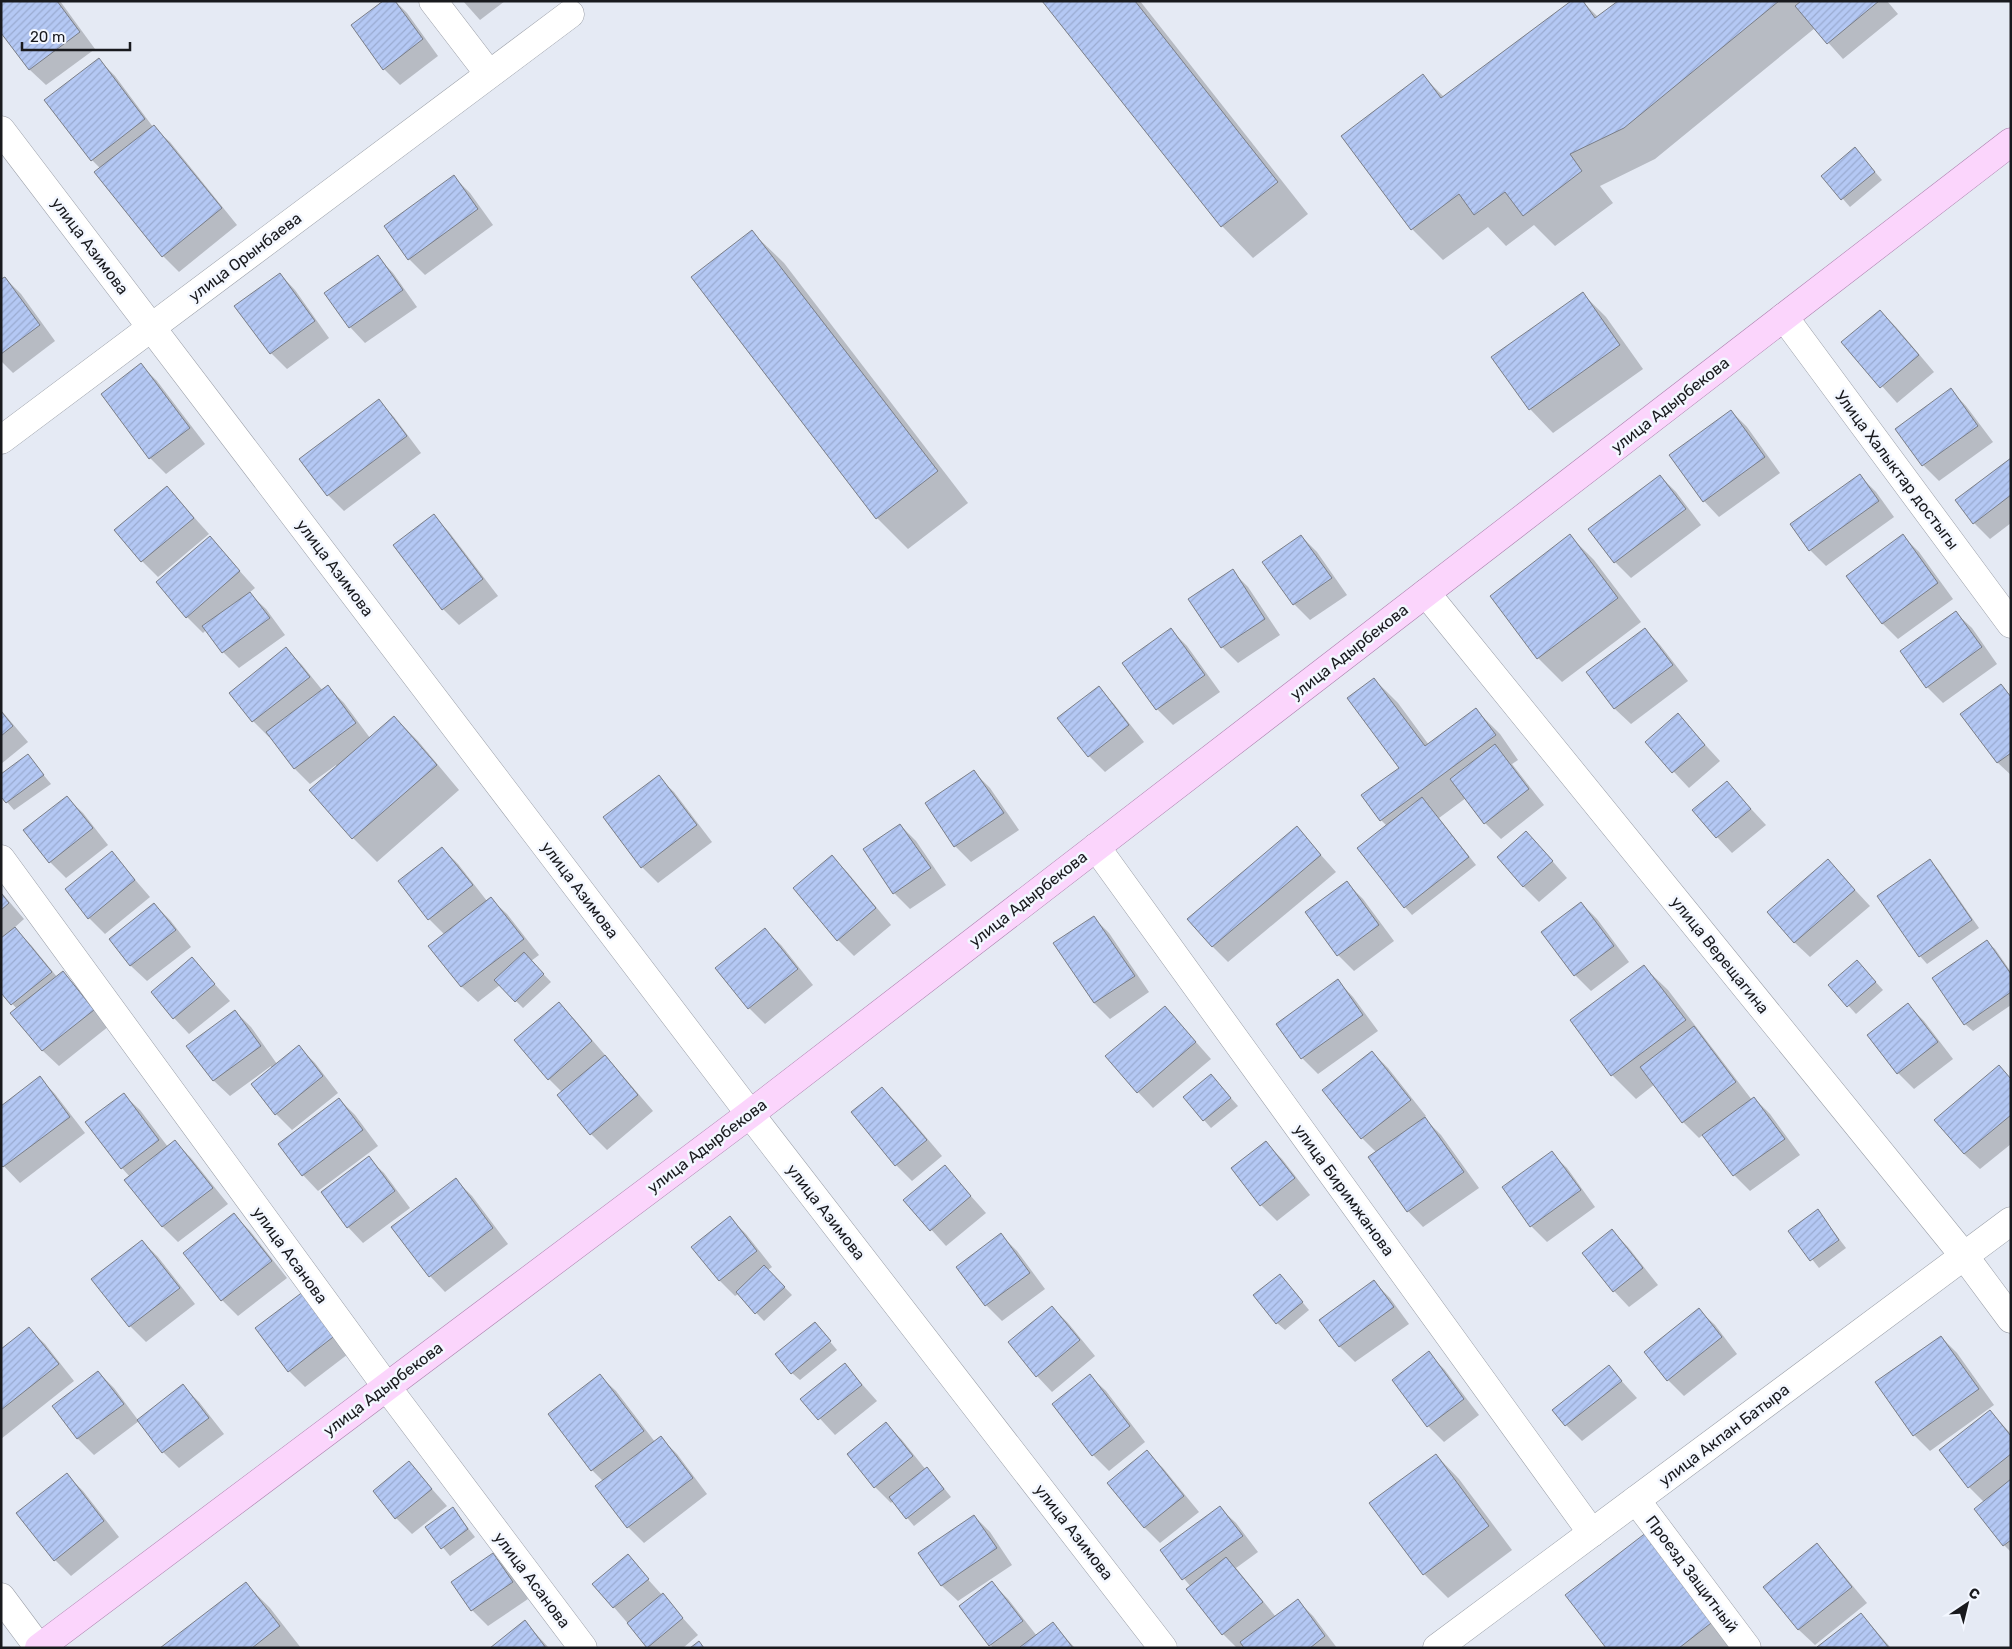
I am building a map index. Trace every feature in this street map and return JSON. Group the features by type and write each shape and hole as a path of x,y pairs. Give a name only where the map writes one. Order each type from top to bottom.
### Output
{"main road":[{"name":"улица Адырбекова","path":"39,1648 750,1114 2011,142"}],"street":[{"path":"433,1 489,74"},
{"name":"улица Орынбаева","path":"1,440 570,14"},
{"name":"улица Азимова","path":"1,130 750,1114 1163,1648"},
{"name":"Улица Халыктар достыгы","path":"1784,317 2011,624"},
{"name":"улица Верещагина","path":"1426,593 1965,1257 2011,1319"},
{"name":"улица Биримжанова","path":"1096,847 1592,1533"},
{"name":"улица Асанова","path":"1,858 386,1386 583,1648"},
{"name":"улица Акпан Батыра","path":"1436,1648 2011,1221"},
{"name":"Проезд Защитный","path":"1636,1500 1747,1648"},
{"path":"1,1597 39,1648"}],"building":[{"path":"1,1 57,1 80,32 29,70 1,33"},
{"path":"383,1 395,1 423,39 383,70 351,25"},
{"path":"1042,1 1135,1 1278,182 1221,227"},
{"path":"1571,1 1583,1 1595,18 1618,1 1779,1 1624,128 1570,154 1582,171 1523,216 1505,192 1474,215 1459,194 1411,230 1341,136 1423,74 1441,98"},
{"path":"1801,1 1879,1 1827,44 1795,6"},
{"path":"99,58 145,119 91,161 44,100"},
{"path":"154,125 222,208 162,257 94,172"},
{"path":"1855,147 1875,172 1841,200 1821,176"},
{"path":"454,175 478,209 408,260 384,226"},
{"path":"752,230 938,471 876,519 691,277"},
{"path":"378,255 403,290 349,328 324,293"},
{"path":"280,273 315,321 270,354 234,306"},
{"path":"5,277 40,325 1,354 1,279"},
{"path":"1583,292 1620,345 1529,410 1491,357"},
{"path":"1880,310 1919,355 1880,388 1841,342"},
{"path":"141,363 190,428 149,459 101,394"},
{"path":"1951,388 1978,426 1922,466 1895,429"},
{"path":"379,399 407,436 327,496 299,459"},
{"path":"1731,410 1765,457 1703,502 1669,455"},
{"path":"2011,458 2011,495 1973,524 1955,500"},
{"path":"1860,474 1879,501 1809,551 1790,524"},
{"path":"1660,475 1686,509 1614,563 1588,529"},
{"path":"167,486 194,518 141,562 114,530"},
{"path":"434,514 483,579 442,610 393,545"},
{"path":"1570,534 1618,598 1537,659 1490,596"},
{"path":"1903,534 1938,583 1882,624 1846,576"},
{"path":"1301,535 1332,578 1293,605 1262,562"},
{"path":"210,536 240,571 186,618 156,582"},
{"path":"1233,569 1265,619 1221,648 1188,599"},
{"path":"250,592 270,618 222,653 202,626"},
{"path":"1956,611 1982,647 1926,688 1900,651"},
{"path":"1171,628 1205,675 1156,710 1122,663"},
{"path":"1645,628 1673,665 1614,709 1586,672"},
{"path":"286,647 310,677 252,722 229,693"},
{"path":"1374,678 1425,746 1476,708 1496,735 1380,821 1361,795 1399,768 1347,698"},
{"path":"2001,684 2011,697 2011,753 1997,763 1960,714"},
{"path":"328,685 356,723 294,769 266,732"},
{"path":"1099,686 1129,725 1088,757 1057,718"},
{"path":"1,711 13,726 1,736"},
{"path":"1678,713 1705,745 1672,773 1645,742"},
{"path":"394,716 437,765 352,839 309,790"},
{"path":"1495,744 1529,789 1484,824 1450,779"},
{"path":"28,754 44,775 6,803 1,797 1,774"},
{"path":"974,770 1004,813 954,847 925,803"},
{"path":"659,775 697,825 641,868 603,817"},
{"path":"1727,781 1751,809 1716,838 1692,810"},
{"path":"67,796 93,828 49,863 23,830"},
{"path":"1422,797 1469,857 1404,908 1357,848"},
{"path":"900,824 931,868 893,894 863,849"},
{"path":"1297,826 1321,855 1212,947 1187,919"},
{"path":"1526,831 1553,861 1523,887 1497,857"},
{"path":"442,847 473,885 428,920 398,881"},
{"path":"112,851 135,880 88,919 65,889"},
{"path":"832,855 876,908 837,941 793,888"},
{"path":"1828,859 1855,890 1794,943 1767,912"},
{"path":"1930,859 1972,920 1919,957 1877,896"},
{"path":"1347,881 1379,925 1337,956 1305,912"},
{"path":"1,893 9,903 1,910"},
{"path":"491,897 524,939 461,987 428,946"},
{"path":"1581,902 1614,946 1574,976 1541,932"},
{"path":"154,903 176,930 130,966 109,939"},
{"path":"1094,916 1135,976 1094,1003 1053,943"},
{"path":"15,927 52,972 11,1005 1,993 1,938"},
{"path":"765,928 798,969 748,1009 715,968"},
{"path":"1987,940 2011,974 2011,992 1964,1025 1932,978"},
{"path":"524,952 544,974 515,1002 494,980"},
{"path":"192,957 215,984 173,1019 151,992"},
{"path":"1857,960 1876,982 1847,1007 1828,985"},
{"path":"1644,965 1686,1020 1611,1076 1570,1020"},
{"path":"63,971 94,1010 42,1051 10,1013"},
{"path":"1338,979 1363,1015 1301,1059 1276,1024"},
{"path":"559,1002 592,1041 548,1080 514,1040"},
{"path":"1908,1003 1938,1042 1897,1074 1867,1035"},
{"path":"1165,1006 1196,1042 1137,1093 1105,1056"},
{"path":"235,1010 261,1046 213,1081 186,1046"},
{"path":"1694,1026 1736,1082 1682,1123 1640,1067"},
{"path":"299,1045 323,1076 275,1115 251,1084"},
{"path":"1372,1051 1411,1100 1361,1139 1322,1090"},
{"path":"605,1055 638,1095 590,1135 557,1095"},
{"path":"1999,1065 2011,1079 2011,1115 1964,1154 1934,1120"},
{"path":"1211,1074 1231,1098 1203,1121 1183,1097"},
{"path":"40,1076 70,1117 3,1167 1,1165 1,1106"},
{"path":"882,1087 927,1140 895,1166 851,1112"},
{"path":"124,1093 159,1140 121,1169 85,1122"},
{"path":"1754,1097 1785,1139 1733,1176 1702,1135"},
{"path":"339,1098 363,1130 302,1176 278,1144"},
{"path":"1425,1117 1464,1172 1407,1212 1368,1157"},
{"path":"175,1140 213,1188 162,1227 124,1180"},
{"path":"1266,1141 1295,1178 1260,1206 1231,1168"},
{"path":"1552,1151 1581,1190 1530,1227 1502,1187"},
{"path":"369,1156 395,1191 347,1228 321,1192"},
{"path":"945,1165 971,1196 930,1231 903,1200"},
{"path":"456,1178 493,1228 429,1277 391,1227"},
{"path":"1818,1209 1839,1240 1810,1261 1788,1231"},
{"path":"234,1213 272,1261 221,1301 183,1253"},
{"path":"730,1216 757,1251 719,1281 691,1247"},
{"path":"1612,1229 1643,1268 1613,1292 1582,1253"},
{"path":"1001,1233 1030,1273 985,1306 956,1267"},
{"path":"142,1240 180,1288 129,1327 91,1279"},
{"path":"764,1265 785,1287 755,1314 736,1292"},
{"path":"1280,1274 1303,1302 1276,1324 1253,1295"},
{"path":"1374,1280 1394,1307 1339,1347 1319,1320"},
{"path":"304,1291 337,1334 288,1372 255,1328"},
{"path":"1052,1306 1080,1340 1036,1377 1008,1342"},
{"path":"1699,1308 1722,1337 1667,1381 1644,1352"},
{"path":"815,1322 831,1341 791,1374 775,1354"},
{"path":"29,1327 59,1364 1,1410 1,1349"},
{"path":"1941,1336 1979,1389 1913,1436 1875,1382"},
{"path":"1429,1351 1464,1399 1427,1427 1392,1380"},
{"path":"845,1363 862,1385 818,1420 800,1399"},
{"path":"1609,1365 1622,1381 1565,1426 1552,1410"},
{"path":"98,1371 124,1404 77,1439 52,1406"},
{"path":"600,1374 644,1431 591,1471 548,1414"},
{"path":"1090,1374 1130,1426 1092,1456 1052,1404"},
{"path":"183,1384 209,1418 162,1453 137,1420"},
{"path":"1990,1410 2011,1436 2011,1454 1968,1488 1939,1450"},
{"path":"886,1422 913,1456 874,1488 847,1454"},
{"path":"661,1436 693,1478 627,1528 595,1486"},
{"path":"1147,1450 1184,1496 1144,1528 1107,1483"},
{"path":"1436,1454 1489,1526 1423,1575 1369,1503"},
{"path":"409,1461 432,1489 395,1519 373,1491"},
{"path":"927,1467 944,1489 906,1519 889,1497"},
{"path":"67,1473 104,1521 54,1561 16,1513"},
{"path":"2011,1479 2011,1540 2003,1546 1974,1509"},
{"path":"1220,1506 1243,1536 1182,1580 1160,1550"},
{"path":"453,1507 468,1529 441,1549 425,1527"},
{"path":"974,1515 997,1548 941,1586 918,1553"},
{"path":"1647,1532 1715,1620 1679,1648 1606,1648 1565,1595"},
{"path":"1817,1543 1852,1587 1798,1630 1763,1587"},
{"path":"493,1553 513,1582 471,1611 451,1582"},
{"path":"628,1554 649,1579 613,1608 592,1584"},
{"path":"1226,1557 1263,1602 1222,1635 1186,1589"},
{"path":"992,1581 1023,1621 989,1646 959,1606"},
{"path":"246,1582 280,1626 252,1648 160,1648"},
{"path":"663,1593 683,1618 647,1648 627,1623"},
{"path":"1298,1599 1325,1636 1310,1648 1244,1648 1240,1642"},
{"path":"1861,1613 1889,1648 1817,1647"},
{"path":"525,1620 546,1648 490,1648"},
{"path":"1053,1622 1073,1648 1020,1647"},
{"path":"699,1641 704,1648 690,1648"}]}
